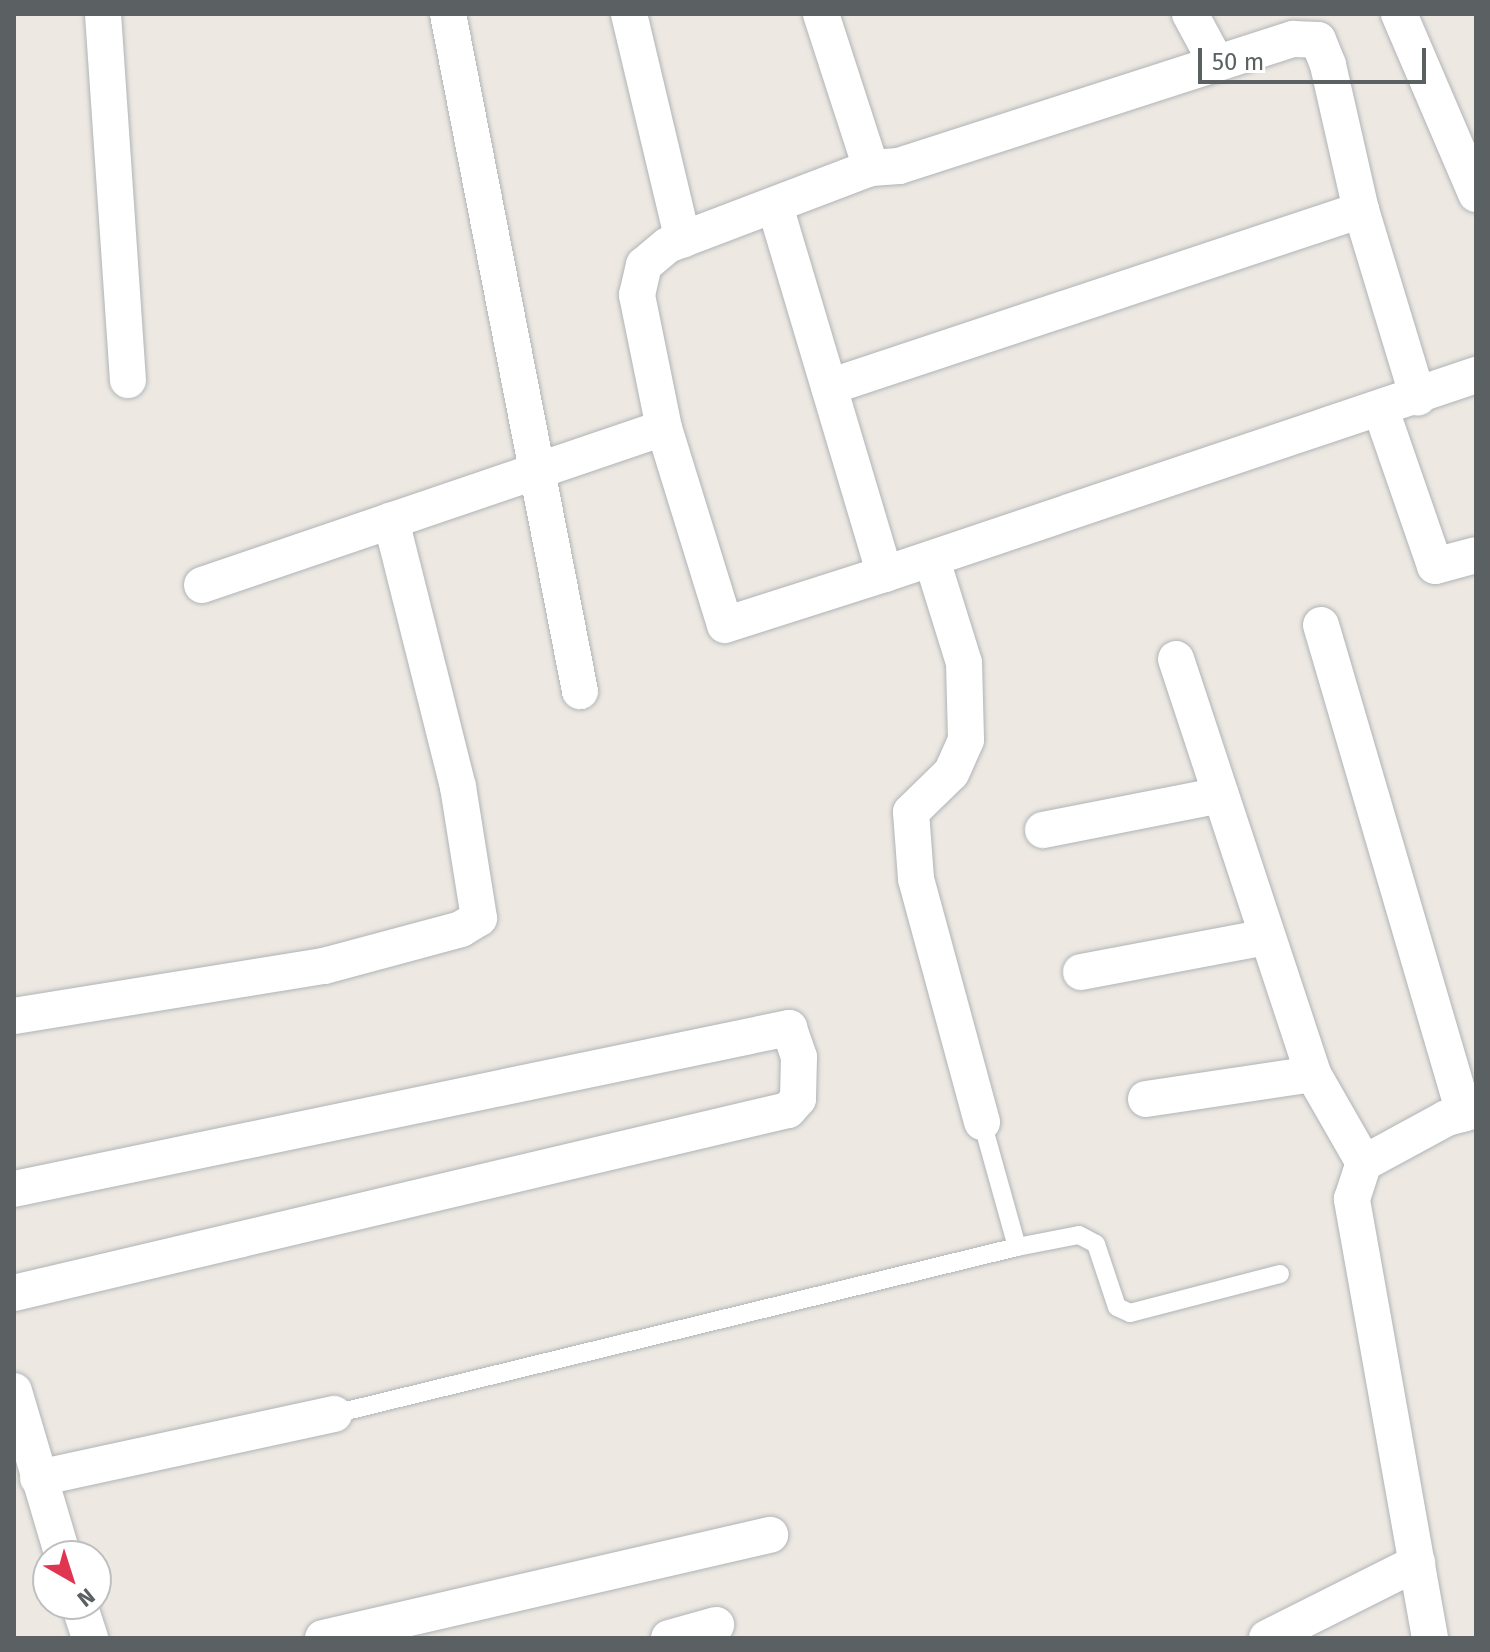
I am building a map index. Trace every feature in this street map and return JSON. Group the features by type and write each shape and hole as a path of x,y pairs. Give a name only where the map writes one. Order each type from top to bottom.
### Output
{"street":[{"path":"103,14 128,380"},
{"path":"448,14 532,470 580,691"},
{"path":"629,14 683,240"},
{"path":"821,14 871,168"},
{"path":"1190,14 1216,62"},
{"path":"1399,14 1476,194"},
{"path":"1418,398 1361,210 1318,40 1293,39 899,166 871,168 683,240 644,265 637,295 664,428 725,625 932,560 1418,398 1476,375"},
{"path":"775,206 885,574"},
{"path":"829,387 1361,210"},
{"path":"1381,410 1435,566 1476,555"},
{"path":"202,585 532,470 664,428"},
{"path":"14,1016 324,966 461,929 479,918 458,787 391,520"},
{"path":"932,560 964,663 966,740 951,773 911,812 916,879 982,1122"},
{"path":"1321,625 1470,1111 1364,1163 1352,1199 1430,1638"},
{"path":"1176,659 1313,1074 1364,1163"},
{"path":"1043,830 1221,795"},
{"path":"1081,972 1267,937"},
{"path":"14,1189 789,1028 799,1057 798,1099 788,1110 14,1293"},
{"path":"1146,1099 1313,1074"},
{"path":"14,1391 58,1540"},
{"path":"38,1478 334,1414"},
{"path":"323,1638 770,1535"},
{"path":"1282,1635 1417,1563"},
{"path":"669,1638 716,1625"}],"lane":[{"path":"982,1122 1017,1247"},
{"path":"334,1414 1017,1247 1079,1235 1096,1244 1117,1307 1130,1313 1280,1274"}]}
